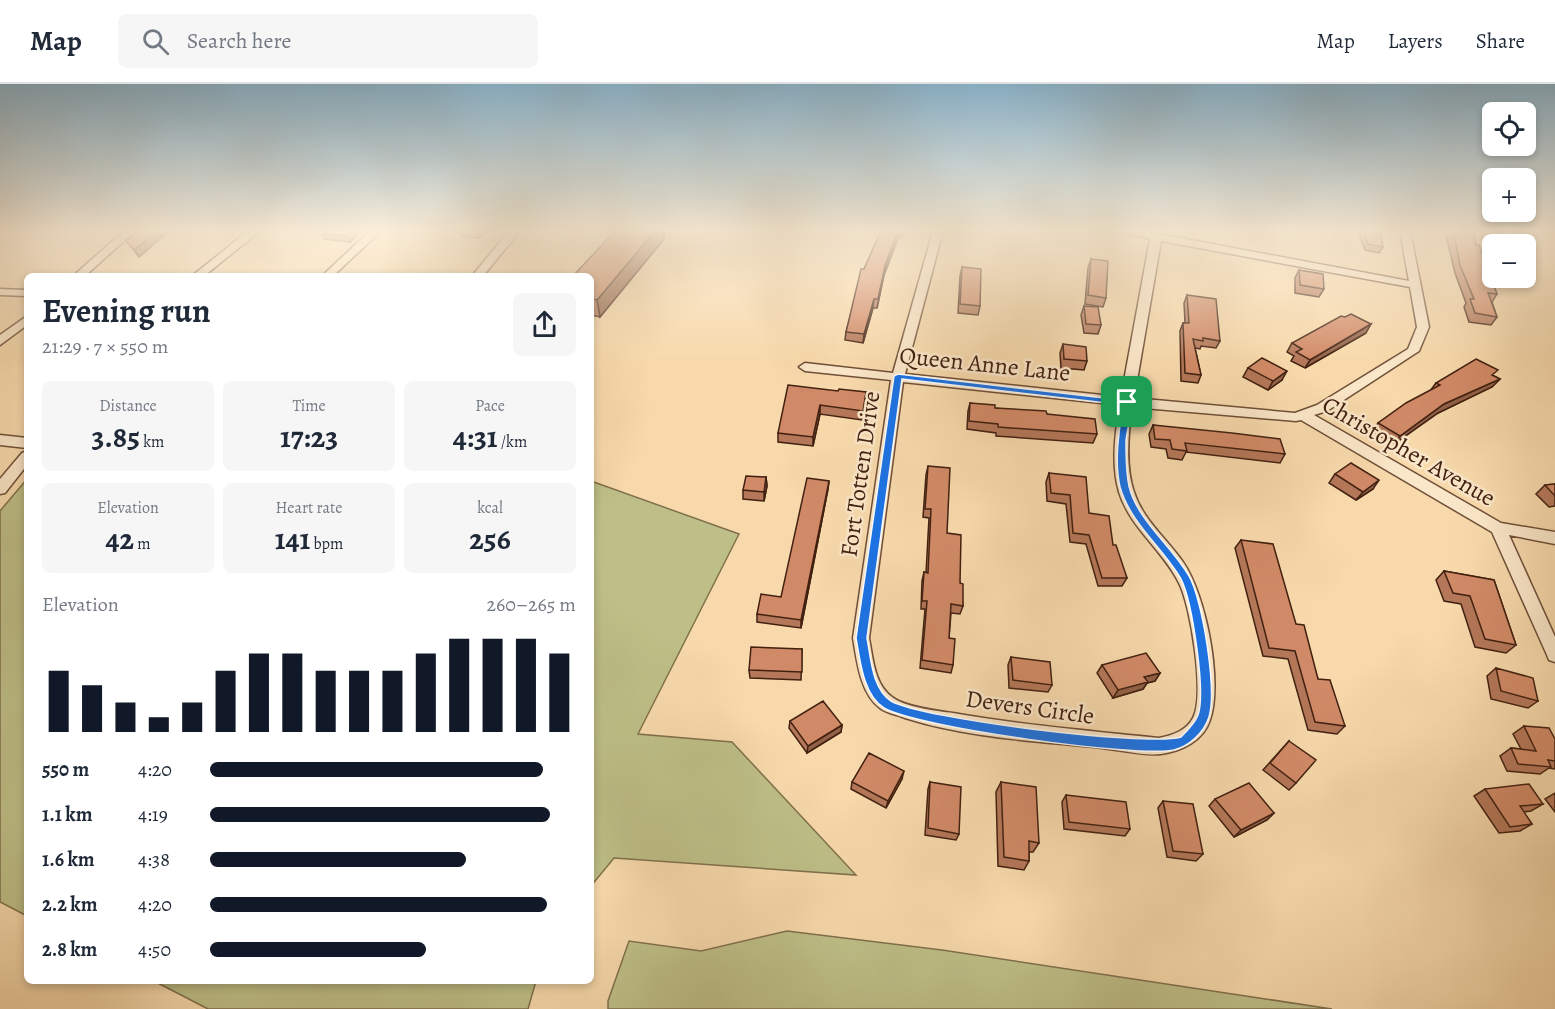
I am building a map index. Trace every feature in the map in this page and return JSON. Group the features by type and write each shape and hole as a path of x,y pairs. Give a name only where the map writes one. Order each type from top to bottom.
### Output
{"street":[{"name":"Fort Totten Drive","path":"876,692 868,673 861,638 898,376 926,274"},
{"path":"1127,402 1149,274"},
{"path":"1357,274 1415,285"},
{"name":"Queen Anne Lane","path":"805,367 1264,416 1296,417 1322,408 1413,351 1423,327 1413,274"},
{"path":"0,292 24,294"},
{"path":"0,341 24,321"},
{"name":"Devers Circle","path":"876,692 887,704 900,709 999,729 1144,746 1172,745 1185,741 1203,717 1207,693 1195,607 1185,578 1131,504 1124,485 1122,440 1127,402"},
{"name":"Christopher Avenue","path":"1303,415 1498,528 1555,655"},
{"path":"0,440 24,443"},
{"path":"0,489 24,460"},
{"path":"1498,528 1555,538"}],"green space":[{"path":"594,482 739,534 638,734 732,742 856,875 614,858 594,882"},
{"path":"24,483 24,914 0,902 0,511"},
{"path":"787,931 942,950 1332,1009 608,1009 608,1001 629,941 701,951"},
{"path":"160,984 535,984 528,1009 208,1009"}],"building":[{"path":"594,274 619,274 597,300 594,299"},
{"path":"860,274 883,274 878,299 874,299 864,334 846,332"},
{"path":"962,274 981,274 980,306 960,304"},
{"path":"1090,274 1107,274 1106,298 1088,295"},
{"path":"1299,274 1323,274 1324,289 1300,285"},
{"path":"1464,274 1482,274 1482,288 1495,288 1497,294 1488,293 1497,317 1475,313 1470,299 1474,299"},
{"path":"1187,295 1216,299 1220,341 1193,339 1201,375 1185,373 1183,323 1189,323"},
{"path":"1084,306 1098,307 1101,325 1086,324"},
{"path":"1351,314 1371,324 1310,360 1296,352 1302,349 1292,343 1341,316"},
{"path":"1063,344 1086,347 1087,361 1064,359"},
{"path":"1262,358 1287,371 1273,381 1248,368"},
{"path":"1476,359 1498,370 1492,375 1500,379 1444,404 1400,436 1378,423 1406,403 1440,385 1436,383"},
{"path":"788,385 866,392 863,411 820,405 813,437 778,433"},
{"path":"970,403 1095,419 1097,434 998,427 998,424 969,421"},
{"path":"1153,425 1280,439 1285,454 1185,443 1187,451 1172,449 1170,440 1155,439"},
{"path":"1351,463 1379,480 1363,492 1335,474"},
{"path":"928,466 950,468 947,533 961,535 960,583 963,584 963,606 951,604 949,638 955,639 953,665 922,660 927,601 922,601 924,572 928,573 931,509 925,509"},
{"path":"1049,473 1086,477 1089,513 1109,516 1113,545 1116,545 1127,578 1102,578 1089,535 1073,533 1070,495 1051,493"},
{"path":"746,476 766,477 764,492 743,490"},
{"path":"807,478 829,481 801,620 757,614 761,594 781,597"},
{"path":"1555,484 1555,496 1545,485"},
{"path":"1241,540 1273,544 1296,624 1304,625 1318,679 1330,680 1345,726 1315,722 1295,651 1269,648"},
{"path":"1444,571 1494,580 1516,645 1485,639 1470,596 1453,593"},
{"path":"751,647 802,649 802,672 749,670"},
{"path":"1146,653 1160,673 1144,677 1148,682 1118,690 1102,665"},
{"path":"1011,657 1050,662 1052,685 1013,680"},
{"path":"1496,668 1533,678 1538,701 1501,691"},
{"path":"823,701 842,725 808,746 790,721"},
{"path":"1524,726 1549,728 1555,739 1555,761 1548,760 1551,767 1518,764 1511,748 1536,751"},
{"path":"1289,741 1316,760 1296,783 1270,763"},
{"path":"869,753 904,771 888,801 852,782"},
{"path":"930,782 961,787 959,834 928,828"},
{"path":"1001,782 1036,787 1039,843 1029,841 1029,861 1004,857"},
{"path":"1249,783 1274,813 1241,830 1215,799"},
{"path":"1529,784 1543,804 1520,806 1532,824 1510,827 1485,789"},
{"path":"1066,795 1126,802 1130,829 1069,822"},
{"path":"1163,801 1193,804 1203,854 1173,851"}],"route":[{"path":"898,376 1127,402 1122,440 1124,485 1131,504 1185,578 1195,607 1205,664 1207,693 1203,717 1192,734 1185,741 1172,745 1144,746 999,729 928,717 887,704 876,692 868,673 861,638 890,417 898,376"}]}
